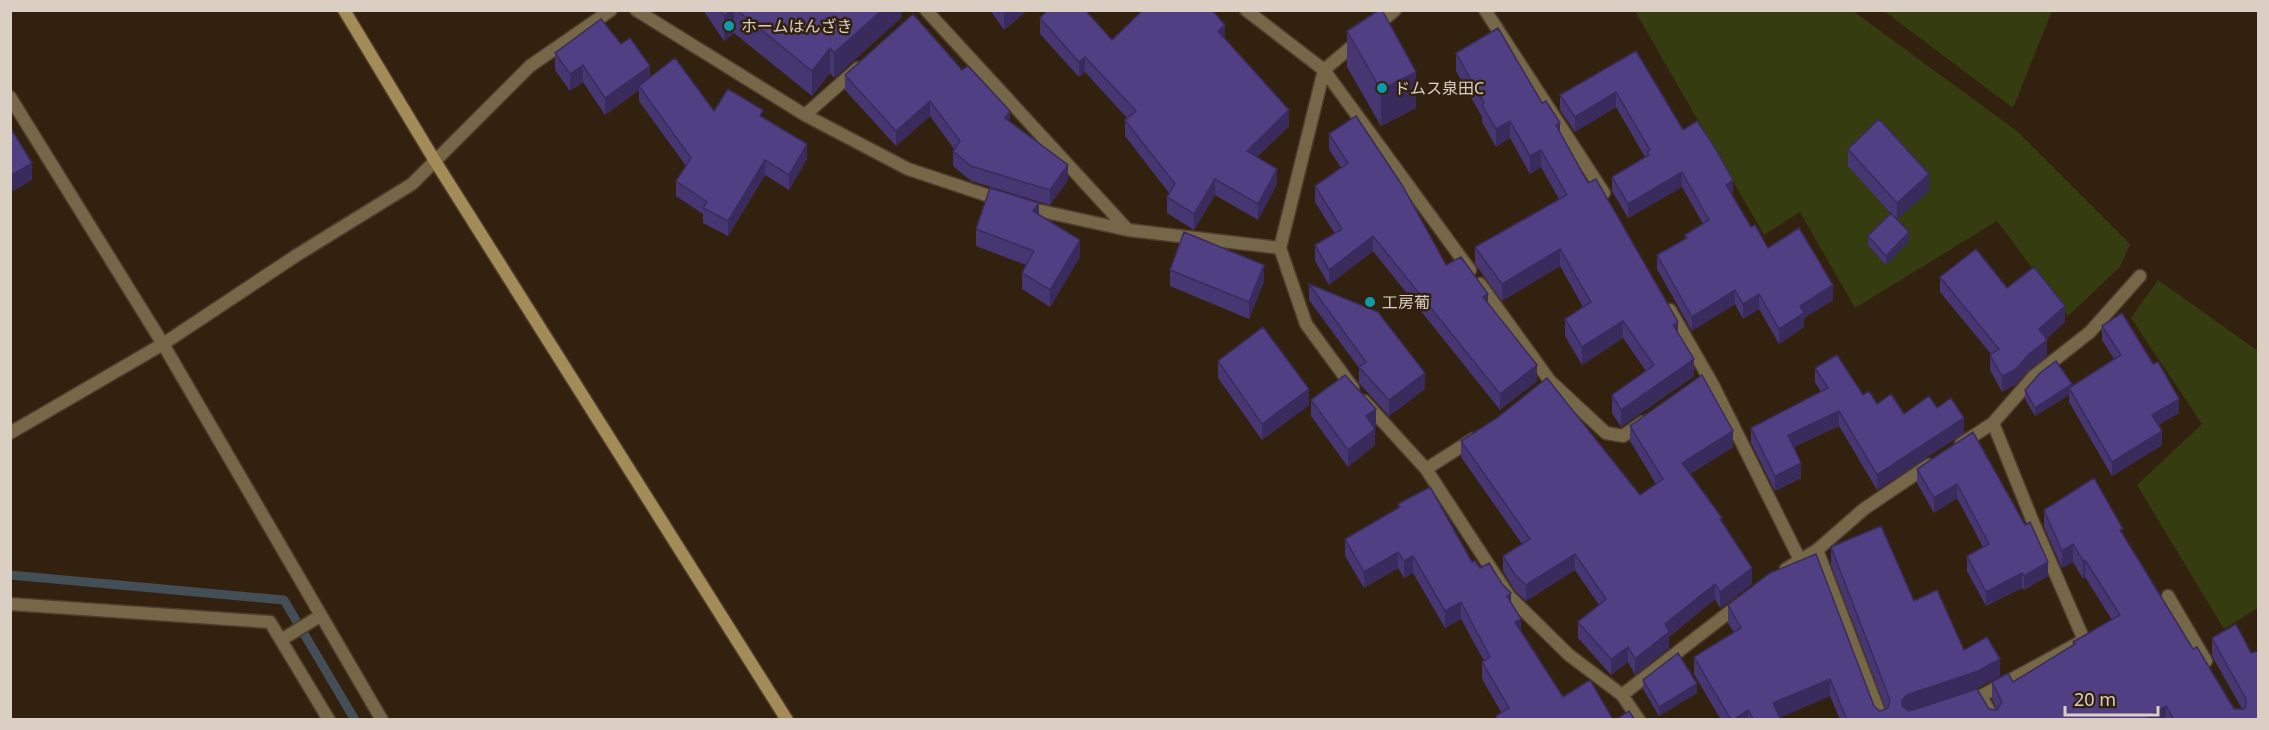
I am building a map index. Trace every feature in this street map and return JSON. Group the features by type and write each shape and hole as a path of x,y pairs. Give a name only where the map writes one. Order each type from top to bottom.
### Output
{"street":[{"path":"344,10 435,160 786,720"},
{"path":"10,433 163,344 297,255 412,184 530,66 611,10"},
{"path":"636,10 805,115 908,169 1033,210 1128,230 1280,248"},
{"path":"1246,10 1324,69 1546,384 1606,433 1623,436 1651,416"},
{"path":"1485,10 1608,202"},
{"path":"1393,11 1324,69 1280,248 1306,324 1355,391 1426,469 1509,596 1569,655 1622,695 1639,720"},
{"path":"921,13 1128,230"},
{"path":"805,115 864,63"},
{"path":"10,97 163,344 382,720"},
{"path":"1775,576 1816,550 1864,509 1993,423 2034,376 2090,332 2140,276"},
{"path":"1661,294 1800,560"},
{"path":"1993,423 2084,640 1976,698 1994,720"},
{"path":"1426,469 1483,433"},
{"path":"1816,550 1882,720"},
{"path":"2168,596 2210,668"},
{"path":"1622,695 1748,597"},
{"path":"10,604 270,622 328,720"},
{"path":"280,640 320,616"}],"green space":[{"path":"1635,11 1853,11 2017,131 2130,244 2120,267 2068,316 1997,221 1855,308 1800,212 1764,235"},
{"path":"1884,11 2052,11 2013,108"},
{"path":"2158,280 2258,351 2258,608 2224,629 2137,485 2202,424 2131,318"}],"building":[{"path":"720,10 731,10 724,16"},
{"path":"737,10 882,10 834,53 830,48 812,71"},
{"path":"1048,10 1085,10 1112,40 1143,10 1212,10 1225,25 1218,31 1289,110 1247,151 1277,169 1258,204 1215,179 1194,214 1167,197 1175,184 1125,120 1136,111 1085,57 1079,62 1040,18"},
{"path":"1382,10 1416,72 1381,90 1347,31"},
{"path":"913,14 962,70 968,66 1010,111 1005,118 1068,165 1050,190 971,166 953,151 960,141 930,101 896,131 845,75"},
{"path":"601,19 621,44 630,38 650,66 605,98 583,65 570,74 555,53"},
{"path":"1498,28 1542,103 1546,101 1560,123 1556,125 1588,183 1596,179 1678,322 1673,325 1694,359 1621,410 1612,395 1654,365 1623,321 1582,347 1565,319 1591,302 1560,249 1502,284 1475,247 1567,195 1541,150 1530,156 1510,121 1496,129 1456,53"},
{"path":"1636,51 1683,130 1697,121 1733,180 1726,185 1751,227 1755,225 1768,248 1799,228 1833,285 1800,306 1804,313 1779,329 1759,294 1743,304 1735,290 1692,317 1657,255 1687,238 1685,235 1709,220 1682,172 1628,204 1612,177 1649,155 1647,152 1650,150 1616,92 1575,117 1560,95"},
{"path":"675,58 714,111 728,89 763,110 760,116 807,144 789,175 765,160 728,221 703,208 707,202 676,181 691,158 639,86"},
{"path":"1356,116 1402,185 1446,265 1461,257 1488,294 1483,297 1537,365 1500,394 1373,236 1329,270 1315,245 1342,229 1315,186 1348,163 1329,134"},
{"path":"1879,119 1929,174 1897,203 1848,149"},
{"path":"10,127 32,163 10,176"},
{"path":"990,188 1039,203 1033,211 1080,240 1050,290 1022,273 1034,251 976,229"},
{"path":"1891,213 1909,232 1886,256 1868,236"},
{"path":"1184,232 1264,265 1249,302 1170,270"},
{"path":"1976,249 2007,288 2034,267 2065,306 2039,329 2047,340 2029,354 2016,369 2002,376 1990,355 1999,349 1940,277"},
{"path":"1309,284 1378,312 1425,373 1389,400 1359,367 1366,362"},
{"path":"2122,313 2153,364 2158,362 2179,399 2152,415 2162,431 2112,462 2069,388 2121,355 2102,326"},
{"path":"1263,327 1309,389 1262,424 1218,361"},
{"path":"1837,355 1863,395 1869,391 1877,404 1891,394 1904,414 1929,396 1937,408 1951,398 1964,418 1877,475 1839,411 1788,435 1801,463 1775,476 1751,428 1828,388 1815,368"},
{"path":"2056,361 2072,384 2035,408 2025,390 2040,373"},
{"path":"1345,375 1376,409 1366,416 1375,429 1348,450 1311,400"},
{"path":"1702,375 1733,431 1682,463 1722,518 1720,519 1752,568 1720,592 1715,584 1665,624 1669,632 1635,659 1628,647 1611,659 1578,622 1606,599 1575,554 1526,585 1515,575 1503,556 1530,539 1461,441 1497,418 1547,378 1640,495 1663,479 1630,426"},
{"path":"1973,432 2025,525 2030,522 2048,562 2024,576 2022,573 1986,592 1967,556 1989,544 1957,484 1934,498 1917,469"},
{"path":"2094,478 2123,529 2120,530 2193,649 2197,647 2234,709 2244,709 2246,699 2212,638 2236,624 2251,653 2259,651 2259,720 2174,720 2166,706 2144,720 1847,720 1830,679 1773,703 1781,720 1754,720 1748,710 1731,720 1694,657 1741,628 1728,605 1770,573 1816,554 1874,706 1880,711 1888,708 1890,700 1831,547 1881,526 1914,601 1937,590 1964,650 1987,637 2000,659 1978,671 1907,695 1902,700 1902,706 1908,711 1913,710 1977,689 1989,709 1997,710 2002,702 1992,682 2008,673 2013,682 2075,644 2073,642 2120,615 2073,544 2062,551 2044,510"},
{"path":"1430,487 1472,562 1475,561 1480,568 1489,563 1502,584 1511,593 1507,596 1521,619 1515,622 1563,697 1590,680 1613,720 1498,720 1496,716 1509,708 1482,662 1490,657 1461,602 1445,611 1413,556 1404,561 1398,552 1364,572 1345,539 1400,507 1398,504"},
{"path":"1678,653 1697,684 1659,707 1643,680"},
{"path":"1629,711 1635,720 1616,720"}],"waterway":[{"path":"10,575 284,600 355,720"}],"place":[{"name":"ホームはんざき","path":"729,26"},
{"name":"ドムス泉田C","path":"1382,88"},
{"name":"工房葡","path":"1370,302"}]}
